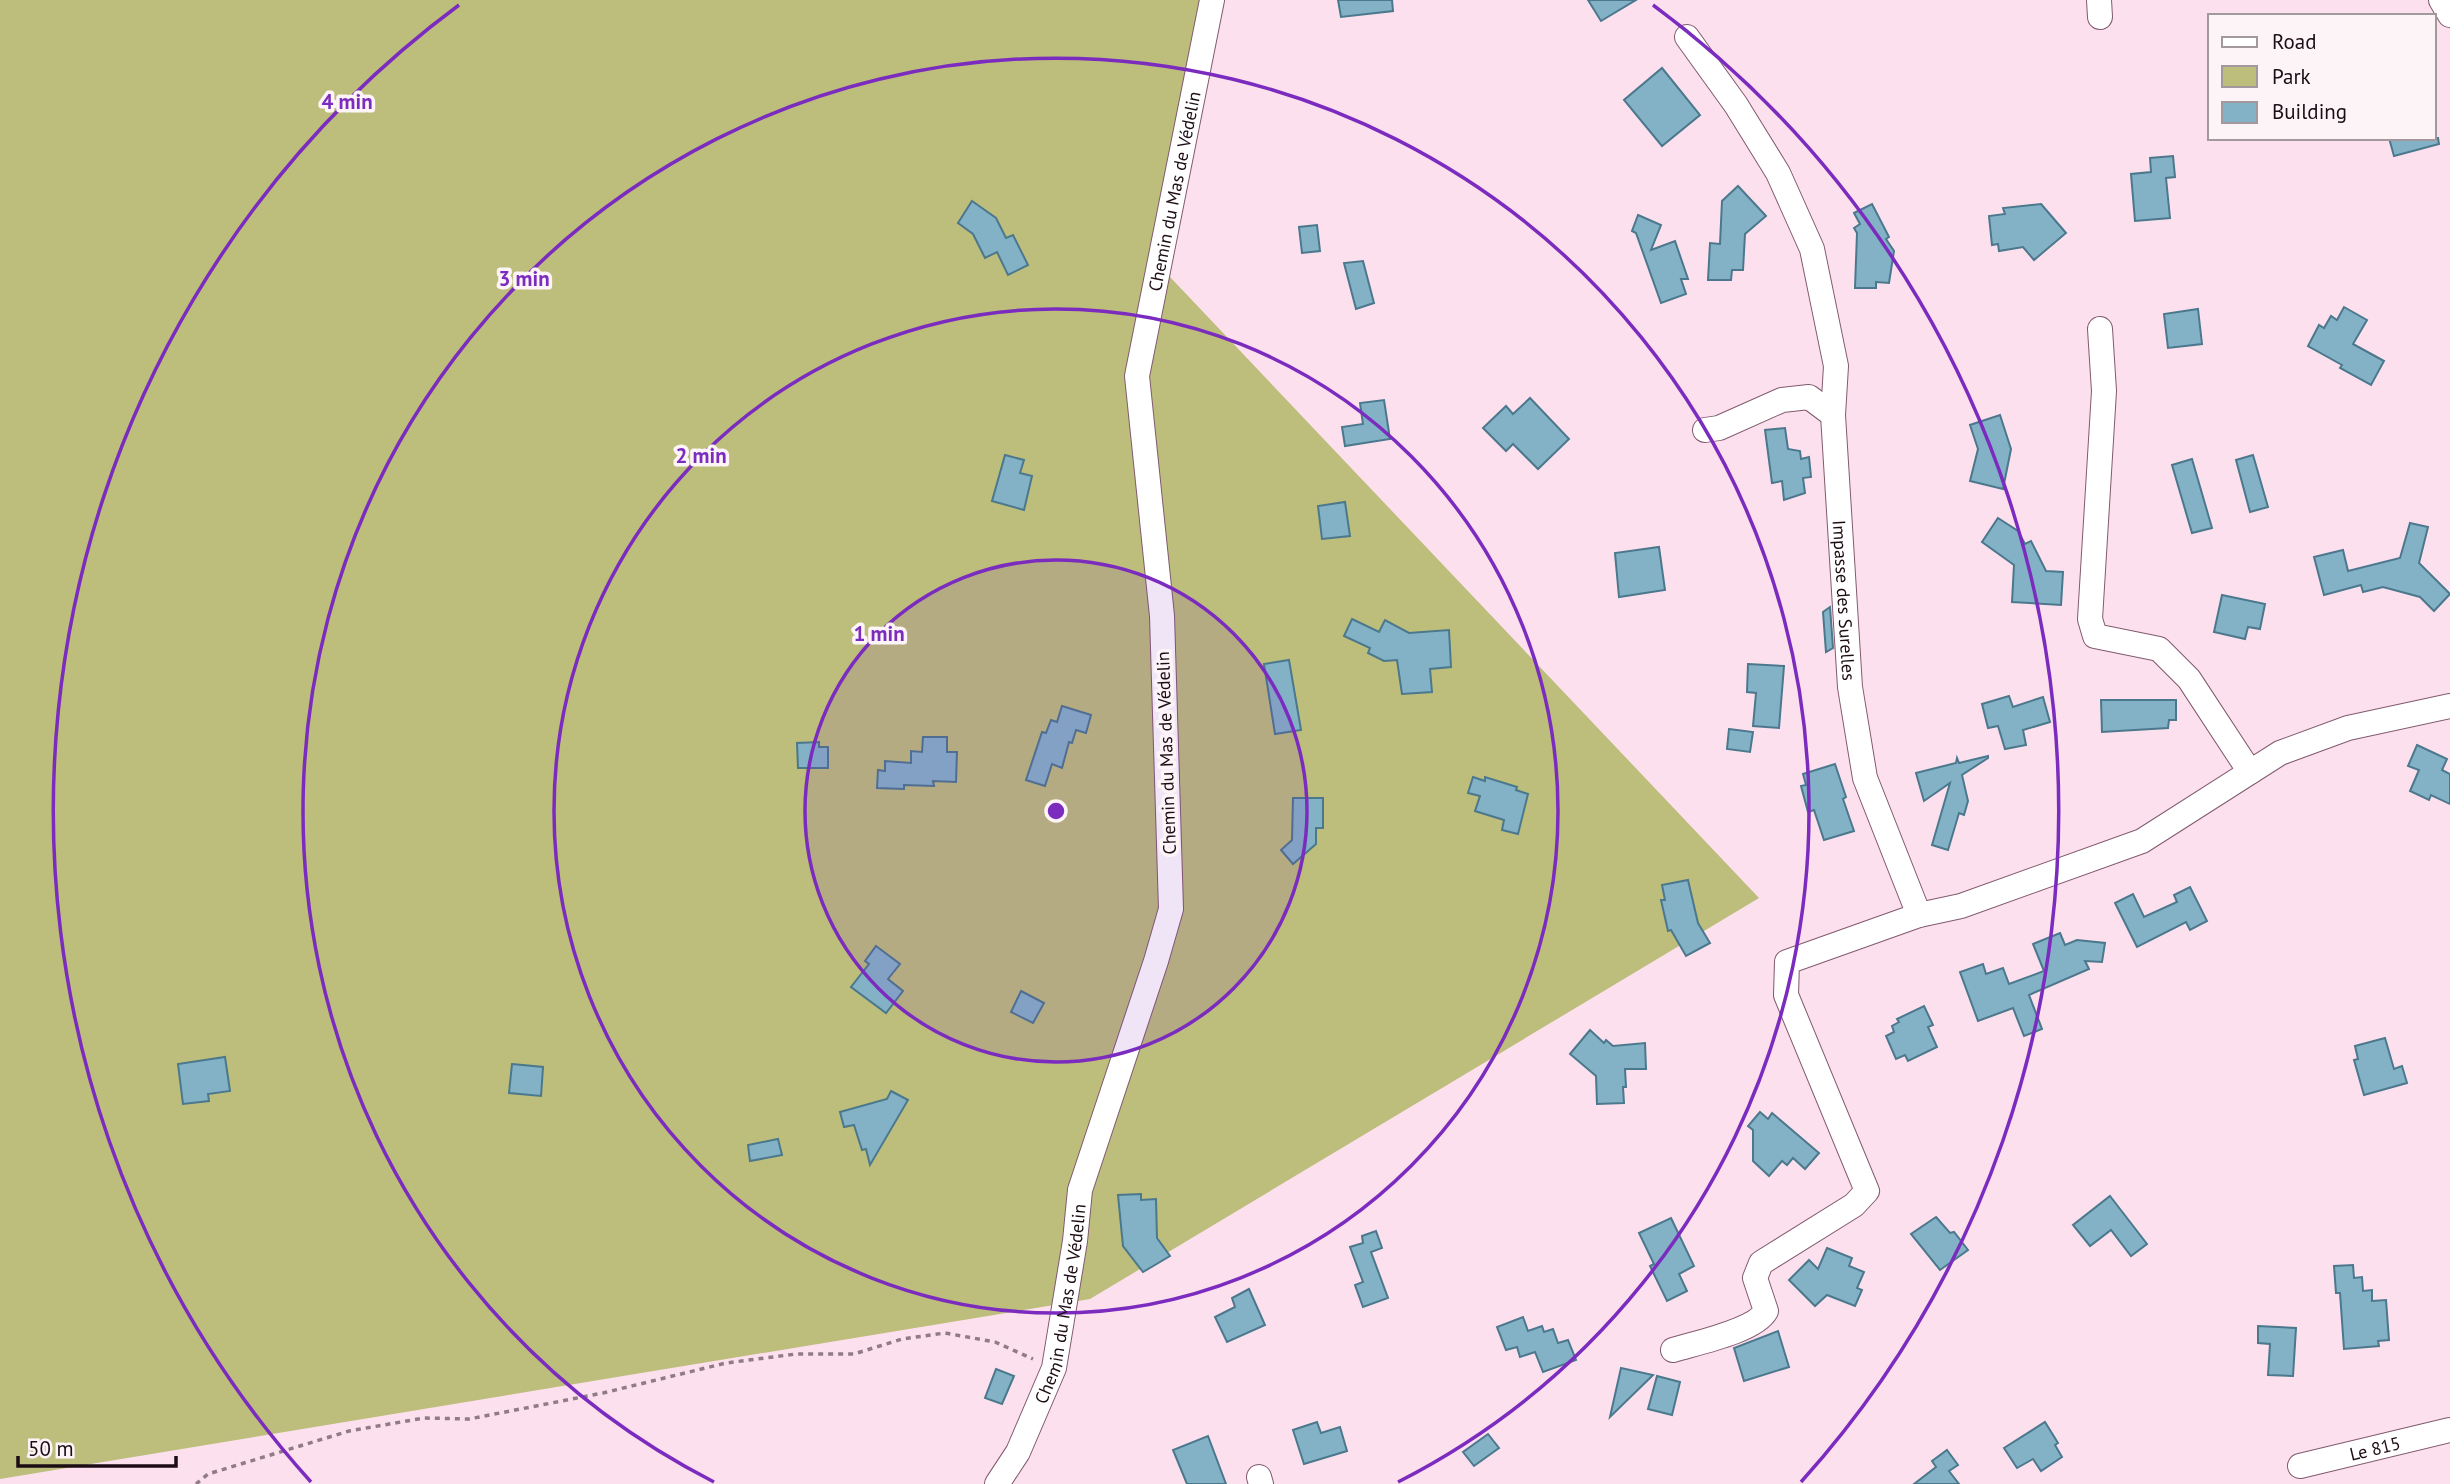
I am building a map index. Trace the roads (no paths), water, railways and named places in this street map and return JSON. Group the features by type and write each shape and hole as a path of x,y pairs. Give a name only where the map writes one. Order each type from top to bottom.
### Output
{"street":[{"name":"Chemin du Mas de Védelin","path":"997,1484 1018,1452 1054,1368 1075,1241 1080,1190 1171,909 1162,616 1137,376 1212,0"},
{"path":"2441,0 2450,15"},
{"name":"Impasse des Surelles","path":"1687,37 1736,105 1778,173 1812,249 1836,366 1833,415 1850,687 1865,778 1919,915"},
{"path":"2100,329 2104,391 2090,619 2095,636 2159,649 2189,679 2250,772"},
{"path":"1705,430 1719,428 1782,400 1796,398 1809,397 1833,415"},
{"path":"1673,1350 1718,1337 1762,1319 1766,1311 1755,1278 1761,1263 1854,1205 1867,1191 1786,995 1787,962 1919,915 1961,906 2142,841 2280,753 2348,728 2450,706"},
{"name":"Le 815","path":"2300,1466 2450,1430"}]}
